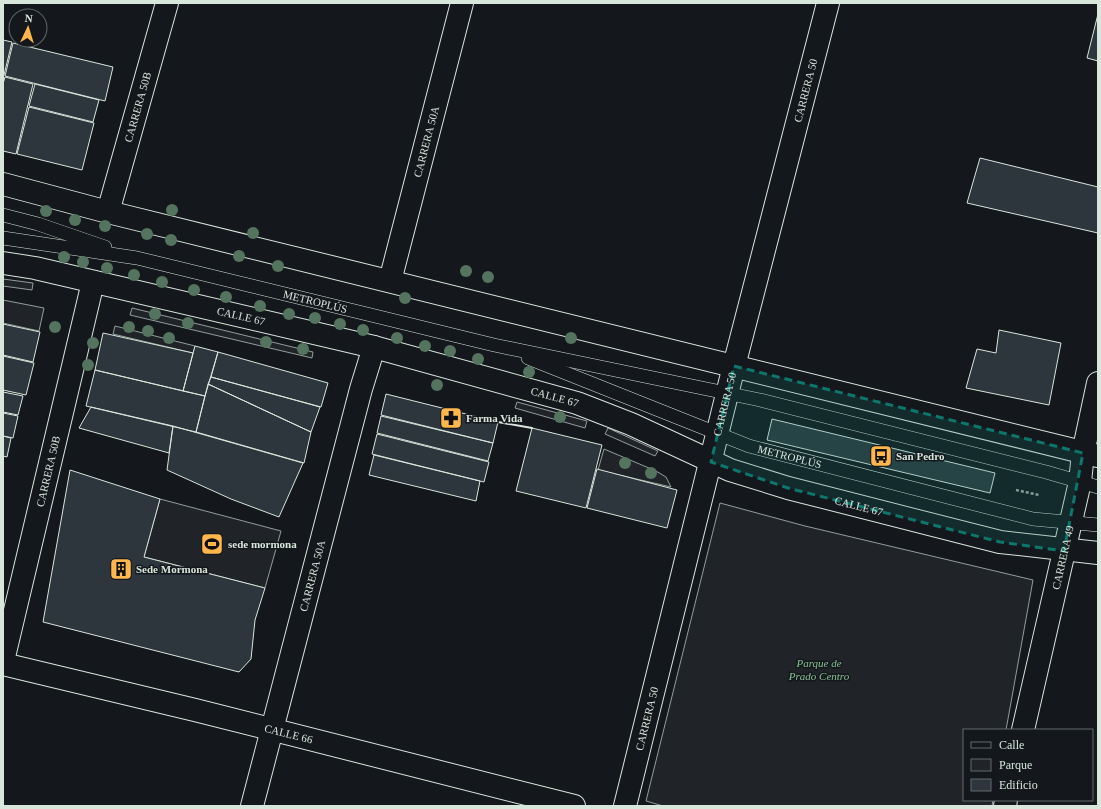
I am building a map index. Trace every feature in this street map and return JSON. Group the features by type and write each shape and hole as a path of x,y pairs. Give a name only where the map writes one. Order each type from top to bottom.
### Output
{"street":[{"name":"CARRERA 50B","path":"108,212 167,3"},
{"name":"CARRERA 50A","path":"390,281 462,3"},
{"name":"CARRERA 50","path":"625,806 734,366 828,3"},
{"path":"3,184 108,212 1091,455"},
{"name":"CALLE 67","path":"3,263 93,282 374,347 592,408 631,424 730,470 788,488 1000,542 1064,551 1098,553"},
{"name":"CARRERA 50B","path":"3,662 93,282"},
{"name":"CARRERA 50A","path":"252,806 361,389 374,347"},
{"name":"CARRERA 49","path":"1022,729 1070,523 1089,484 1098,383"},
{"name":"CALLE 66","path":"3,662 574,806"}],"lane":[{"name":"METROPLÚS","path":"3,215 38,224 137,258"},
{"name":"METROPLÚS","path":"3,238 137,258 494,345 727,394 1089,484"},
{"name":"METROPLÚS","path":"494,345 749,446 1033,519 1098,525"}],"highlighted area":[{"path":"734,366 1083,453 1064,551 1000,542 788,488 711,462"}],"green space":[{"path":"3,279 33,283 32,290 3,286"},
{"path":"3,300 44,308 39,331 3,323"},
{"path":"132,308 313,352 312,358 130,315"},
{"path":"115,326 195,346 193,353 113,334"},
{"path":"517,402 587,421 585,428 515,408"},
{"path":"608,428 658,451 655,456 605,434"},
{"path":"604,449 656,471 666,477 671,487 598,470"},
{"name":"sede mormona","path":"160,499 281,531 265,588 144,557"},
{"name":"Parque de Prado Centro","path":"720,503 805,526 1033,580 1006,729 963,729 963,801 993,801 992,806 663,806 646,801"}],"building":[{"path":"1098,14 1098,61 1087,58"},
{"path":"3,40 8,41 8,48 11,48 3,79"},
{"path":"12,48 34,48 113,67 105,101 5,76"},
{"path":"5,77 33,84 16,154 3,151 3,84"},
{"path":"35,84 99,100 93,122 29,106"},
{"path":"29,107 94,123 82,170 17,154"},
{"path":"980,158 1098,187 1098,233 967,203"},
{"path":"3,324 40,332 33,362 3,355"},
{"path":"999,330 1061,343 1049,405 966,388 977,349 996,353"},
{"path":"103,333 193,353 183,391 95,370"},
{"path":"195,346 218,352 205,396 183,391"},
{"path":"218,352 328,383 321,407 211,377"},
{"path":"3,356 34,363 26,395 3,390"},
{"path":"95,370 205,396 196,432 86,406"},
{"path":"211,377 320,407 311,432 208,384"},
{"path":"208,384 311,432 304,463 196,432"},
{"path":"3,392 23,396 18,415 3,412"},
{"path":"386,394 498,422 493,443 381,415"},
{"path":"91,407 173,426 169,453 79,428"},
{"path":"3,413 18,416 13,438 3,436"},
{"path":"381,416 493,443 488,461 377,433"},
{"name":"San Pedro","path":"772,419 995,473 990,493 767,440"},
{"path":"173,426 303,463 279,517 231,499 167,470"},
{"path":"532,428 602,445 586,508 516,491"},
{"path":"377,434 489,462 484,482 372,454"},
{"path":"3,436 11,438 7,457 3,456"},
{"path":"374,455 480,481 476,501 369,475"},
{"path":"597,469 677,490 667,528 587,508"},
{"name":"Sede Mormona","path":"70,470 160,499 144,557 265,588 255,620 251,659 239,672 43,622"}],"wall":[{"path":"498,422 532,428"}],"place":[{"name":"Farma Vida","path":"451,418"},
{"name":"San Pedro","path":"881,456"},
{"name":"sede mormona","path":"212,544"},
{"name":"Sede Mormona","path":"121,569"}]}
